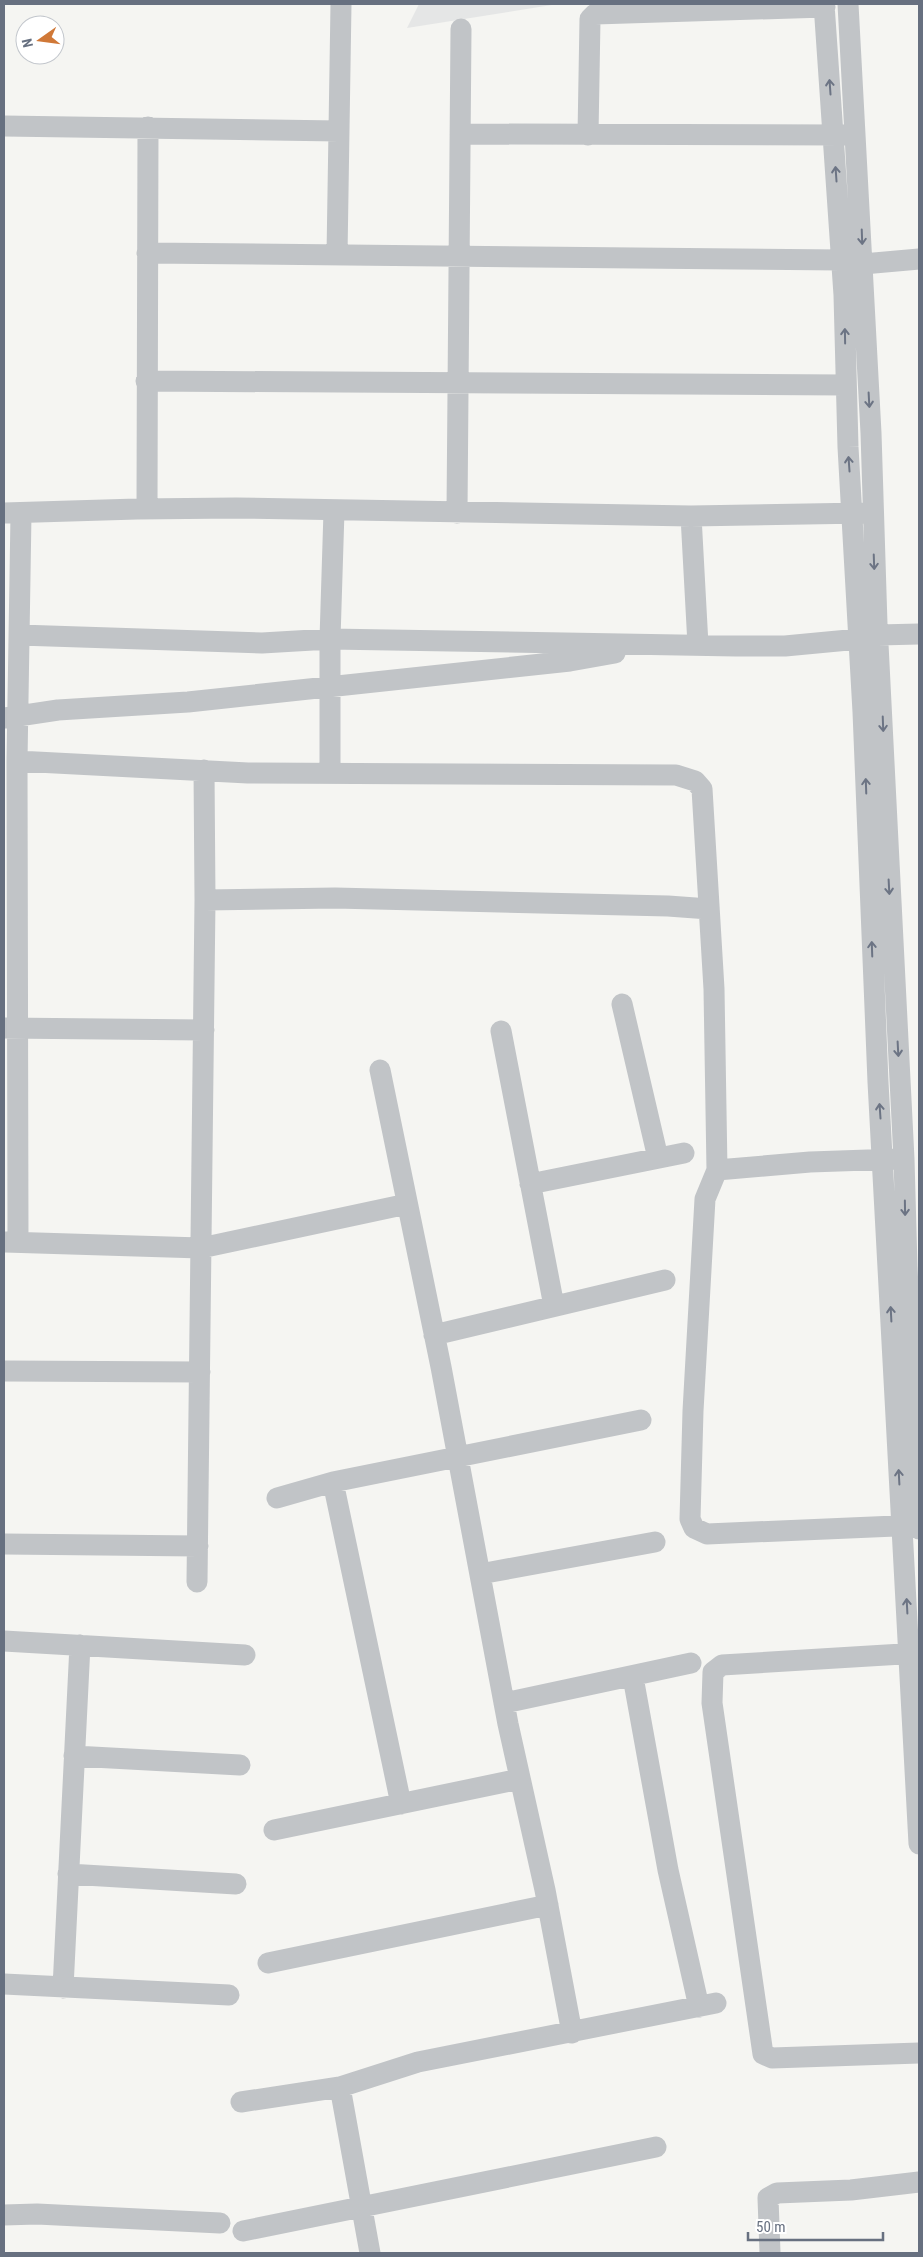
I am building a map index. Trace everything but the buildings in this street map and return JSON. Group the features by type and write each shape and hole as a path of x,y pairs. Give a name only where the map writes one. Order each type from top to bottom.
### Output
{"street":[{"path":"337,255 341,4"},
{"path":"848,4 863,264 873,513 868,637 878,1082 915,1526"},
{"path":"588,135 590,19 596,14 824,6 841,260 852,513 868,637 912,1159 909,1315 915,1526 914,1654 919,1844"},
{"path":"457,513 461,28"},
{"path":"4,126 339,131"},
{"path":"147,509 148,127"},
{"path":"460,134 856,135"},
{"path":"147,253 841,260"},
{"path":"863,264 919,259"},
{"path":"146,381 846,385"},
{"path":"407,1204 201,1248 11,1242 10,1028 17,761 11,717 19,635 12,513 147,509 691,516 873,513"},
{"path":"330,773 330,639 334,511"},
{"path":"691,516 698,645"},
{"path":"19,635 262,642 330,639 785,646 868,637 919,634"},
{"path":"11,717 58,710 188,702 330,685 570,661 665,644"},
{"path":"17,761 248,773 676,775 695,781 702,789 714,989 718,1170 706,1199 693,1411 690,1519 694,1528 707,1534 915,1526"},
{"path":"197,1582 204,1030 204,770"},
{"path":"205,900 344,898 668,906 709,909"},
{"path":"622,1004 658,1158"},
{"path":"10,1028 204,1030"},
{"path":"501,1031 554,1306"},
{"path":"380,1070 434,1335 504,1703 548,1906 572,2033"},
{"path":"530,1184 684,1153"},
{"path":"718,1170 810,1162 912,1159"},
{"path":"434,1335 665,1280"},
{"path":"4,1371 200,1372"},
{"path":"277,1498 333,1482 641,1420"},
{"path":"333,1482 401,1804"},
{"path":"480,1574 655,1542"},
{"path":"4,1544 198,1546"},
{"path":"4,1641 245,1655"},
{"path":"62,1988 80,1645"},
{"path":"914,1654 722,1665 713,1672 712,1703 763,2054 772,2058 919,2053"},
{"path":"504,1703 691,1663"},
{"path":"241,2102 340,2087 418,2062 707,2005 668,1870 633,1676"},
{"path":"74,1756 240,1765"},
{"path":"274,1830 520,1779"},
{"path":"68,1874 236,1884"},
{"path":"268,1963 548,1906"},
{"path":"4,1984 229,1995"},
{"path":"340,2087 370,2253"},
{"path":"243,2231 360,2205 656,2146"},
{"path":"770,2253 768,2198 776,2193 851,2190 919,2182"},
{"path":"4,2215 37,2214 220,2223"}],"shaded area":[{"path":"419,4 558,4 407,28"}]}
